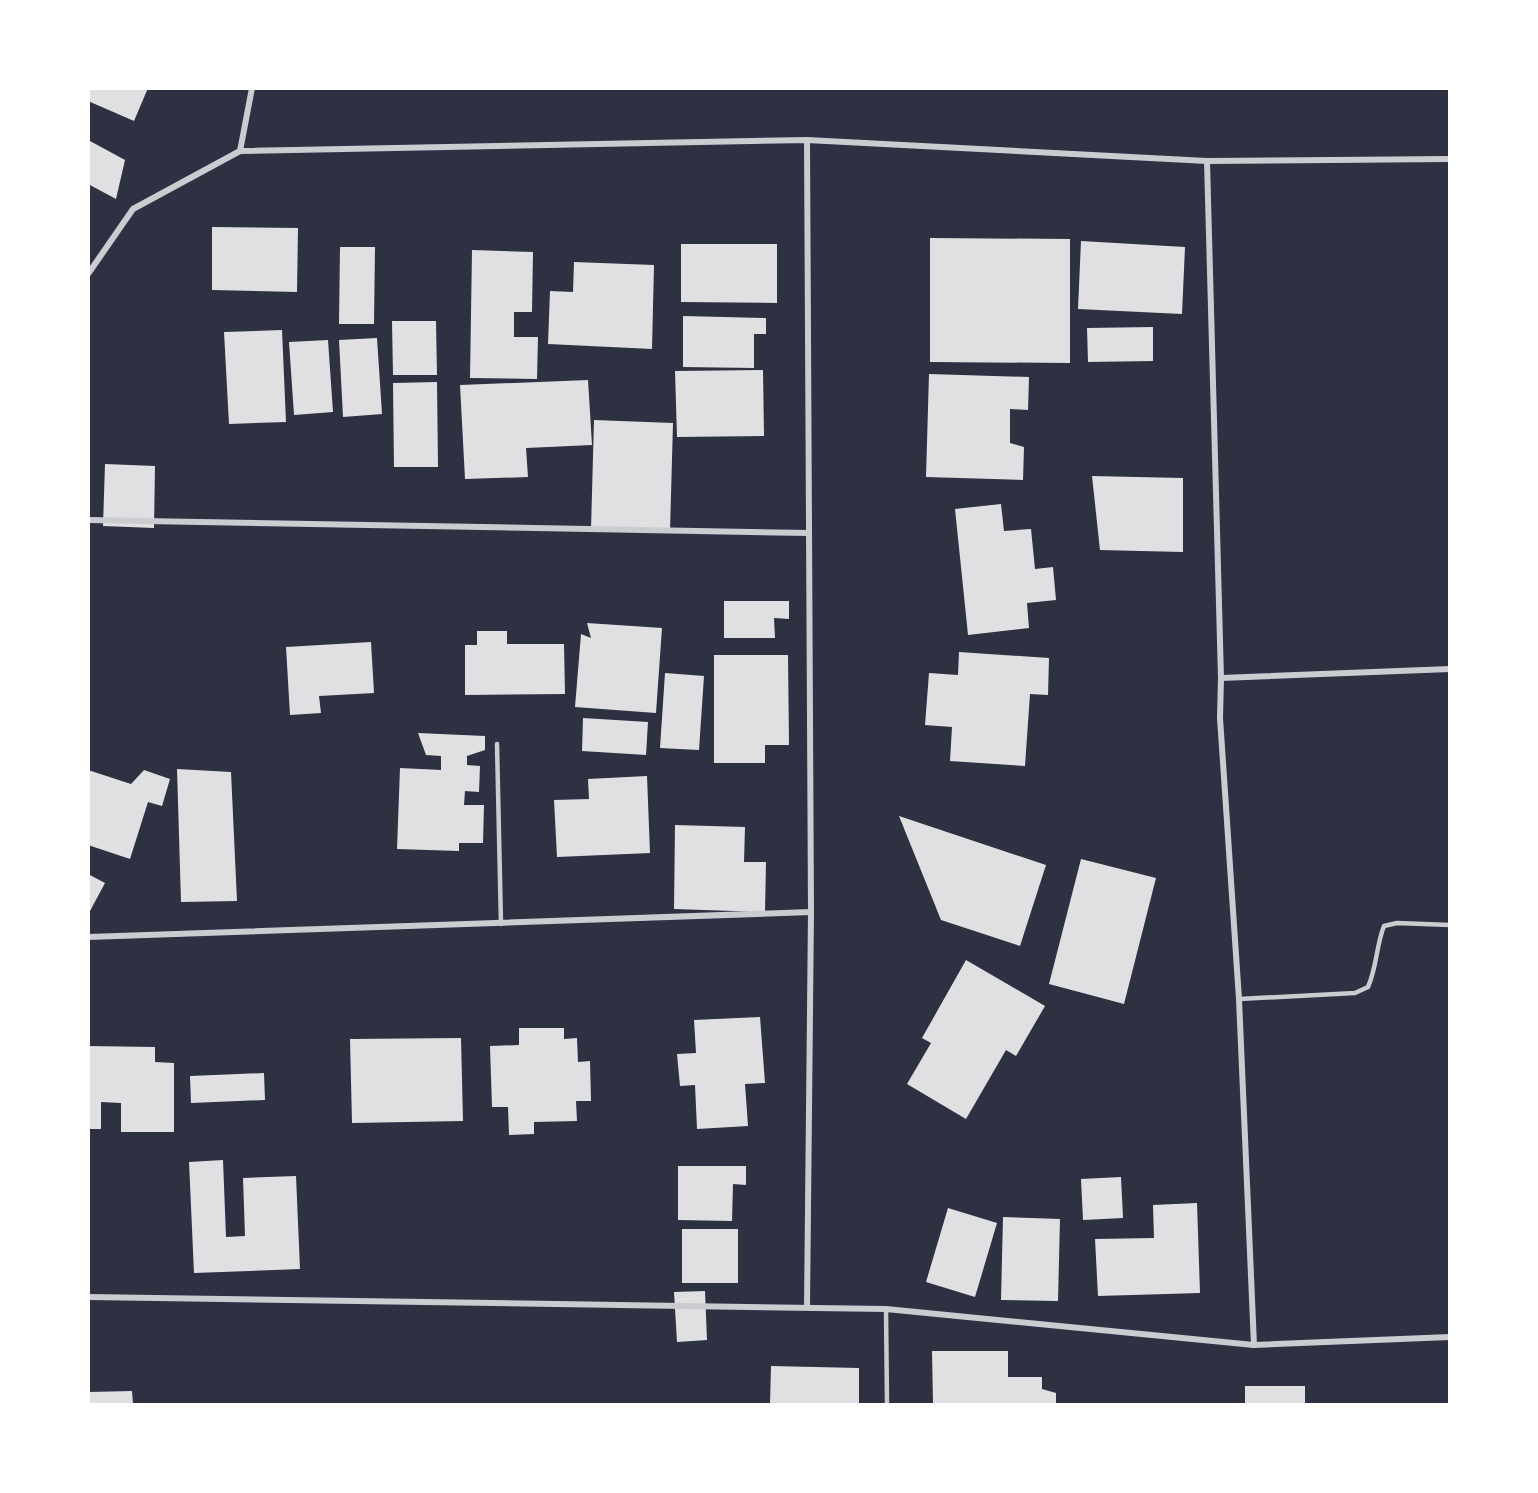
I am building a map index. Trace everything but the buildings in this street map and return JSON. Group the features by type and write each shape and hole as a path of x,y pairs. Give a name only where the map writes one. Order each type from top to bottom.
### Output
{"street":[{"path":"240,151 252,88"},
{"path":"807,140 811,912 807,1307"},
{"path":"88,274 133,209 240,151 807,140 1207,161 1449,159"},
{"path":"1207,161 1221,678 1220,718 1239,999 1254,1345"},
{"path":"88,520 808,533"},
{"path":"1221,678 1449,669"},
{"path":"88,938 811,912"},
{"path":"88,1297 886,1309 1254,1345 1449,1337"}],"lane":[{"path":"497,744 501,924"},
{"path":"1239,999 1355,993 1368,987 1374,973 1377,942 1384,926 1397,923 1449,925"},
{"path":"886,1309 887,1404"}]}
